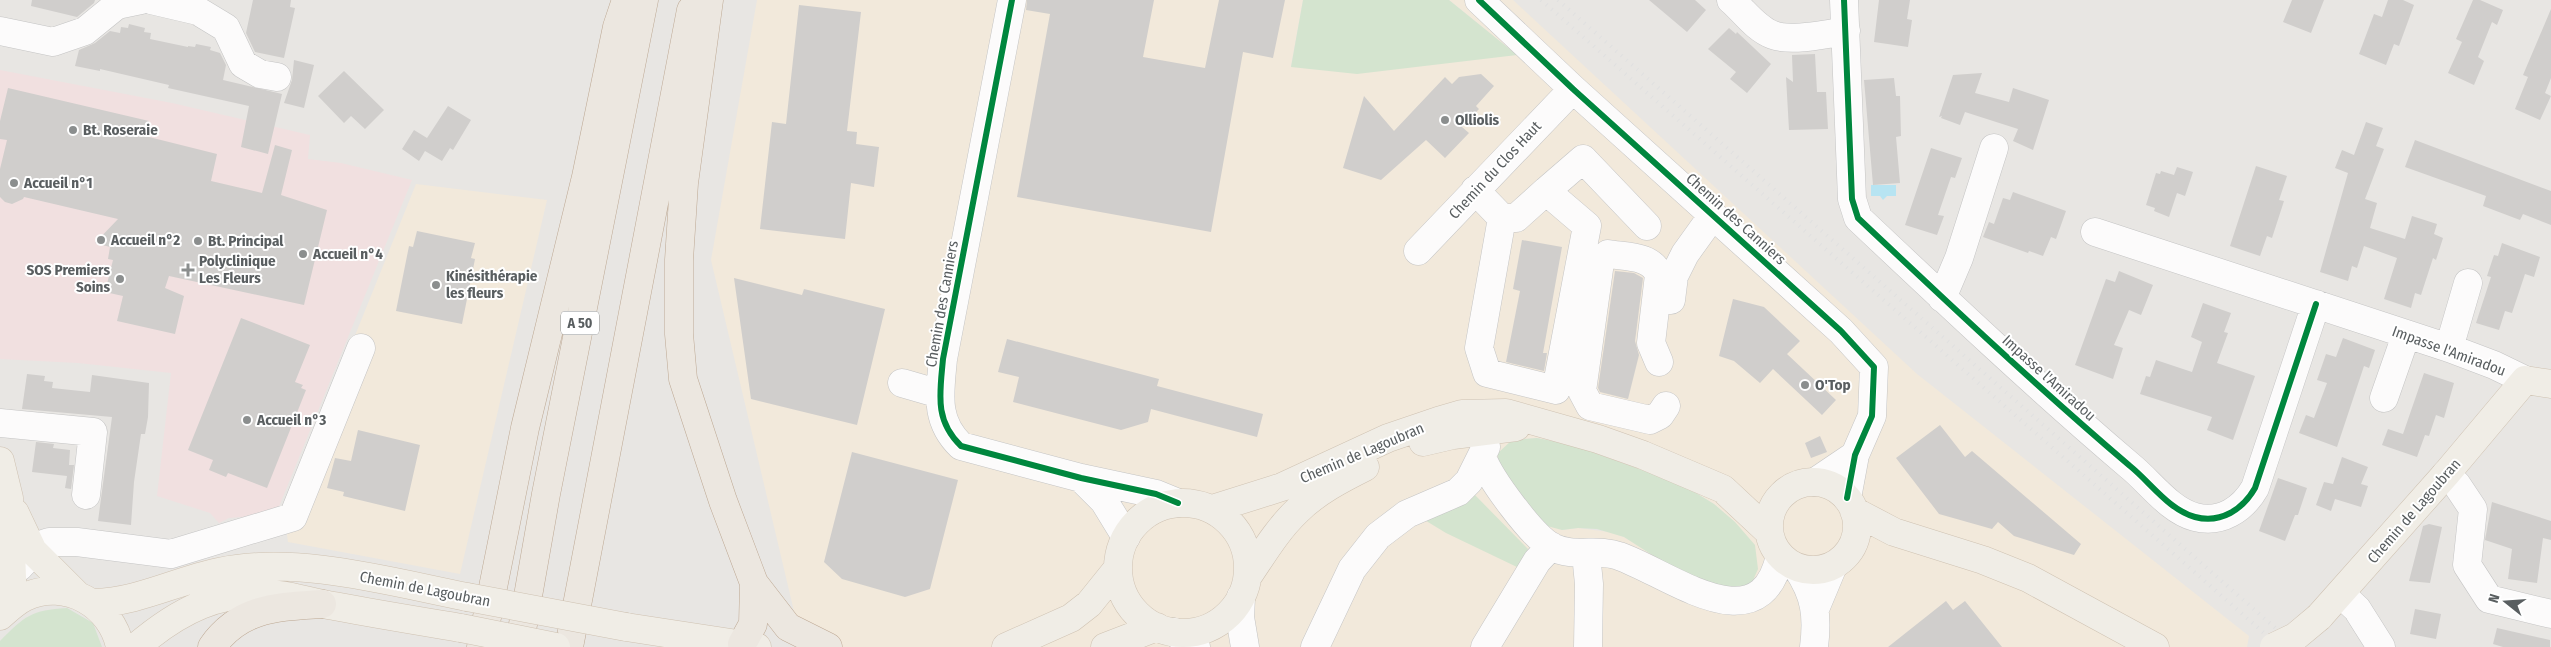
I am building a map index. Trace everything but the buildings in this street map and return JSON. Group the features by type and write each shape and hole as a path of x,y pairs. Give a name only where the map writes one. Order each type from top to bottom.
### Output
{"highway":[{"path":"481,647 524,428 586,177 617,27 626,0"},
{"name":"A 50","path":"519,647 546,494 644,0"},
{"path":"569,647 692,0"},
{"path":"709,0 684,183 679,334 683,378 723,501 754,583 788,628 828,647"},
{"path":"746,646 753,624 754,583"},
{"path":"212,647 226,629 240,619 278,607 322,604"}],"main road":[{"path":"2525,380 2551,384"},
{"name":"Chemin de Lagoubran","path":"2274,647 2295,637 2319,617 2341,594 2525,380"},
{"name":"Chemin de Lagoubran","path":"1212,509 1282,487 1388,438 1462,414 1506,413 1643,454 1723,488 1758,492 1802,486"},
{"name":"Chemin de Lagoubran","path":"1244,587 1277,534 1297,511 1320,492 1391,454 1415,445 1453,435 1543,424"},
{"path":"0,461 9,600"},
{"path":"1894,532 1842,557 1821,570 1782,552 1773,507 1802,486 1827,484 1851,504 1894,532 1983,560 2028,578 2155,647"},
{"name":"Chemin de Lagoubran","path":"1723,488 1782,552"},
{"path":"1006,647 1071,618 1089,604 1118,568 1126,537 1139,520 1157,508 1178,503 1195,504 1212,509 1225,518 1240,537 1248,560 1244,587 1224,618 1213,626 1201,631 1105,647"},
{"path":"1842,557 1857,523 1851,504"},
{"path":"4,519 54,573 110,621 118,635 120,647"},
{"name":"Chemin de Lagoubran","path":"9,600 51,591 86,599 133,599 219,572 278,568 366,577 626,627 746,646"},
{"path":"1118,568 1122,590 1133,610 1176,636"},
{"path":"136,647 188,609 213,600 244,594 278,594 322,604 461,628 556,647"}],"street":[{"path":"0,31 53,42 85,31 117,5 141,0"},
{"path":"151,0 198,11 226,28 243,64 260,74 277,77"},
{"name":"Chemin des Canniers","path":"1012,0 961,324 943,359 940,394 942,416 950,435 961,446 1004,451 1081,478 1156,494 1178,503"},
{"name":"Chemin des Canniers","path":"1479,0 1573,89 1856,345 1884,380 1872,416 1855,455 1851,504"},
{"path":"1731,0 1756,24 1773,36 1806,37 1846,31"},
{"name":"Impasse l'Amiradou","path":"1844,0 1852,199 1858,218 1942,298 2171,504 2195,517 2218,518 2239,509 2255,488 2316,304"},
{"name":"Chemin du Clos Haut","path":"1418,251 1573,89"},
{"path":"1942,298 1959,258 1994,148"},
{"path":"1475,190 1502,218 1516,218 1583,159 1647,226"},
{"path":"1502,218 1479,348 1487,373 1556,390 1587,226 1546,191"},
{"path":"1671,300 1674,276 1685,254 1713,215"},
{"name":"Impasse l'Amiradou","path":"2095,232 2449,348 2494,365 2525,380"},
{"path":"1659,362 1651,343 1658,276 1656,267 1650,261 1608,254 1600,262 1582,391 1590,406 1650,420 1660,415 1666,406"},
{"path":"2449,348 2468,283"},
{"path":"2384,398 2406,335"},
{"path":"9,600 16,570 40,545 49,542 76,542 171,554 293,517 361,348"},
{"path":"902,383 940,394"},
{"path":"0,423 92,432 86,495"},
{"path":"1315,647 1352,569 1378,536 1407,514 1458,492 1469,481 1482,457 1493,430"},
{"path":"1802,486 1855,455"},
{"path":"1482,457 1494,483 1552,546 1572,553 1623,557 1722,604 1738,604 1756,598 1767,588 1776,572 1782,552"},
{"path":"2446,474 2457,484 2473,509 2467,565 2488,599 2551,614"},
{"path":"1081,478 1104,501 1126,537"},
{"path":"54,573 61,554 67,547 76,542"},
{"path":"1485,647 1537,561 1552,546"},
{"path":"1782,552 1809,586 1815,609 1814,647"},
{"path":"1586,554 1590,584 1588,647"},
{"path":"1815,609 1842,557"},
{"path":"1244,587 1240,617 1245,647"},
{"path":"2341,594 2357,609 2381,647"}],"shaded area":[{"path":"757,0 1303,0 1291,66 1517,55 1449,0 1513,0 1917,374 2249,636 2247,647 797,647 797,624 711,260","holes":["1537,438 1573,445 1683,485 1714,504 1735,522 1650,553 1624,537 1609,532 1578,528 1562,530 1512,440"]},
{"name":"Polyclinique Les Fleurs","path":"0,70 172,103 310,135 308,159 341,163 412,180 276,514 229,518 219,523 210,513 157,496 171,373 78,363 0,359"},
{"path":"416,184 547,200 460,574 288,542 284,512"}],"green space":[{"path":"1303,0 1449,0 1517,55 1357,74 1291,67"},
{"path":"1537,438 1573,445 1683,485 1714,504 1735,522 1755,545 1758,569 1751,585 1732,594 1702,587 1624,537 1597,529 1578,528 1562,530 1547,526 1531,511 1498,461 1498,453 1512,440"},
{"path":"1475,495 1528,549 1519,568 1446,533 1423,519"},
{"path":"67,608 93,623 102,647 0,647 0,641 29,616 45,610"}],"water":[{"path":"1871,185 1896,185 1896,196 1887,196 1883,200 1880,196 1871,196"}],"railway":[{"path":"1541,0 2280,647"},
{"path":"1558,0 2297,647"}],"cycle path":[{"path":"1012,0 943,359 940,395 946,426 961,446 1081,478 1156,494 1178,503"},
{"path":"1479,0 1573,89 1841,331 1874,367 1872,416 1855,455 1847,498"},
{"path":"1844,0 1852,199 1858,218 2026,375 2177,508 2195,517 2214,518 2230,513 2250,496 2255,488 2316,304"}],"place":[{"name":"Olliolis","path":"1445,120"},
{"name":"Bt. Roseraie","path":"73,130"},
{"name":"Accueil n°1","path":"14,183"},
{"name":"Accueil n°2","path":"101,240"},
{"name":"Bt. Principal","path":"198,241"},
{"name":"Accueil n°4","path":"303,254"},
{"name":"Polyclinique Les Fleurs","path":"188,270"},
{"name":"SOS Premiers Soins","path":"120,279"},
{"name":"Kinésithérapie les fleurs","path":"436,285"},
{"name":"O'Top","path":"1805,385"},
{"name":"Accueil n°3","path":"247,420"}]}
